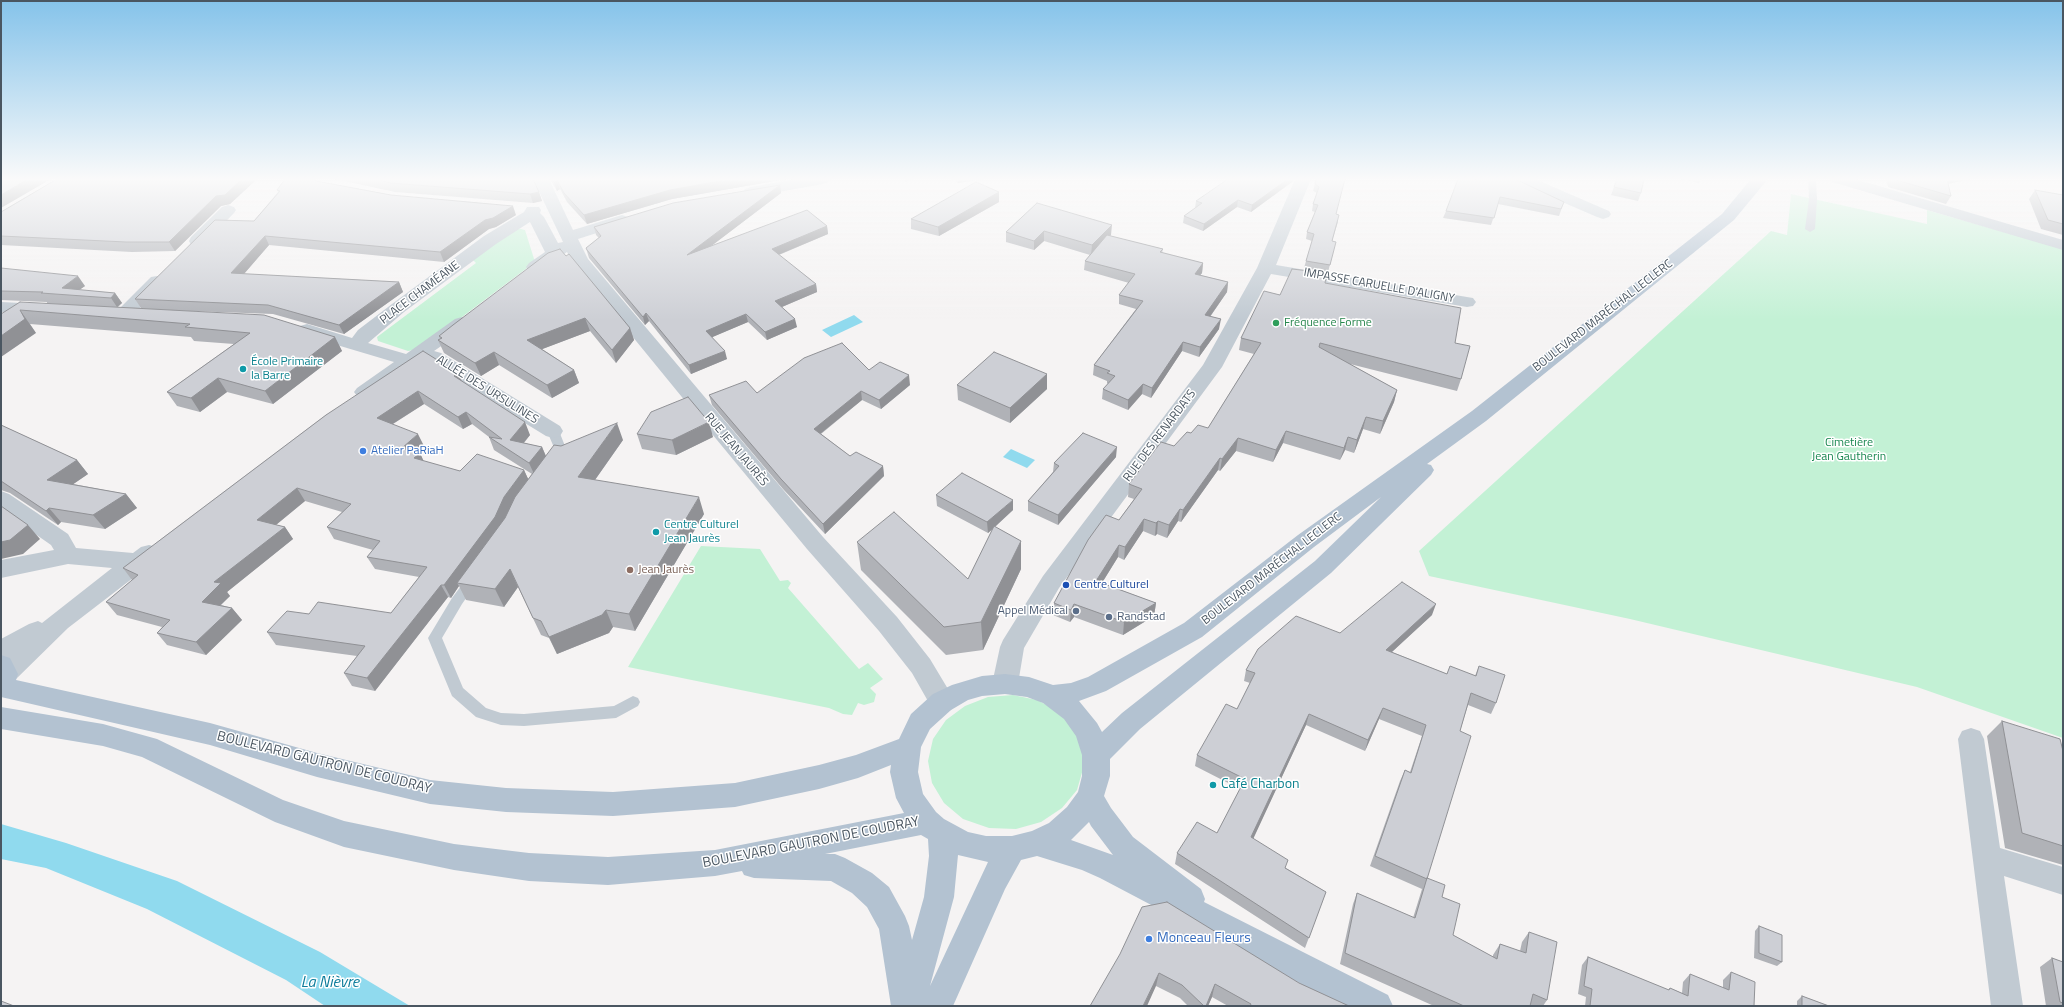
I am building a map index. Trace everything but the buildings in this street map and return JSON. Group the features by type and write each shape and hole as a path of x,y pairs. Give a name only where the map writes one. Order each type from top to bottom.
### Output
{"main road":[{"name":"BOULEVARD MARÉCHAL LECLERC","path":"1052,696 1083,690 1097,684 1193,630 1306,541 1478,416 1717,226"},
{"name":"BOULEVARD MARÉCHAL LECLERC","path":"1096,755 1131,721 1323,567 1478,416"},
{"name":"BOULEVARD GAUTRON DE COUDRAY","path":"2,672 317,765 430,792 506,800 612,804 735,795 819,777 858,766 908,747"},
{"path":"937,1006 994,880 1024,846 1059,832 1077,816 1090,797 1096,776 1096,755 1088,731 1073,711 1052,696 1029,687 1005,684 982,686 961,692 942,702 920,722 908,747 904,772 910,798 934,827 963,844 980,848 1024,846 1087,858 1110,868 1146,888 1233,931 1310,973 1377,1006"},
{"name":"BOULEVARD GAUTRON DE COUDRAY","path":"1,718 103,735 148,747 275,810 344,834 454,857 529,867 608,871 715,863 934,827"},
{"path":"1090,797 1101,817 1123,846 1155,873 1233,931"},
{"path":"908,1006 940,890 944,856 934,827"},
{"path":"715,863 835,868 862,883 878,897 894,926 908,1006"}],"street":[{"path":"184,254 212,226"},
{"name":"PLACE CHAMÉANE","path":"356,345 365,334 398,308 511,226"},
{"path":"545,226 565,245"},
{"path":"559,226 565,245"},
{"path":"523,276 565,245 612,226"},
{"name":"RUE DES RENARDATS","path":"1005,684 1012,647 1051,582 1212,367 1266,268 1283,226"},
{"path":"1998,226 2063,245"},
{"name":"RUE JEAN JAURÈS","path":"565,245 580,261 815,543 888,624 921,666 942,702"},
{"name":"IMPASSE CARUELLE D'ALIGNY","path":"1266,268 1468,302"},
{"path":"146,316 115,315 167,271"},
{"path":"1,307 56,310"},
{"path":"348,404 474,314"},
{"path":"288,326 356,345 413,357"},
{"name":"ALLÉE DES URSULINES","path":"413,357 434,357 553,431"},
{"path":"1,499 60,540 68,556"},
{"path":"2,672 59,621 163,543"},
{"path":"1,569 68,556 138,562"},
{"path":"1971,739 2007,1006"},
{"path":"1987,857 2063,881"}],"lane":[{"path":"547,469 561,451 553,431"},
{"path":"480,569 457,601 435,638 458,692 481,713 500,719 524,720 616,712 633,702"}],"green space":[{"name":"Cimetière Jean Gautherin","path":"1788,226 1983,226 2063,249 2063,738 1917,687 1630,619 1429,576 1419,551 1771,231 1787,235"},
{"path":"517,228 525,230 535,262 446,329 414,350 408,351 378,341 377,337 476,263 472,259"},
{"path":"701,546 760,549 780,581 788,580 791,583 788,588 859,669 868,663 883,679 870,688 876,694 874,702 864,705 858,703 852,715 843,714 829,708 628,667"},
{"path":"1013,695 1037,700 1058,711 1074,728 1083,748 1083,769 1077,790 1062,808 1041,822 1016,829 989,828 963,819 944,803 932,783 928,761 933,739 946,720 965,706 988,697"}],"water":[{"path":"854,315 863,322 831,337 822,330"},
{"path":"1011,449 1035,460 1027,468 1003,457"},
{"name":"La Nièvre","path":"1,824 66,843 177,881 320,952 410,1006 325,1006 286,980 147,909 46,868 1,859"}],"place":[{"name":"Fréquence Forme","path":"1276,323"},
{"name":"École Primaire la Barre","path":"243,369"},
{"name":"Atelier PaRiaH","path":"363,451"},
{"name":"Centre Culturel Jean Jaurès","path":"656,532"},
{"name":"Jean Jaurès","path":"630,570"},
{"name":"Centre Culturel","path":"1066,585"},
{"name":"Appel Médical","path":"1076,611"},
{"name":"Randstad","path":"1109,617"},
{"name":"Café Charbon","path":"1213,785"},
{"name":"Monceau Fleurs","path":"1149,939"}]}
